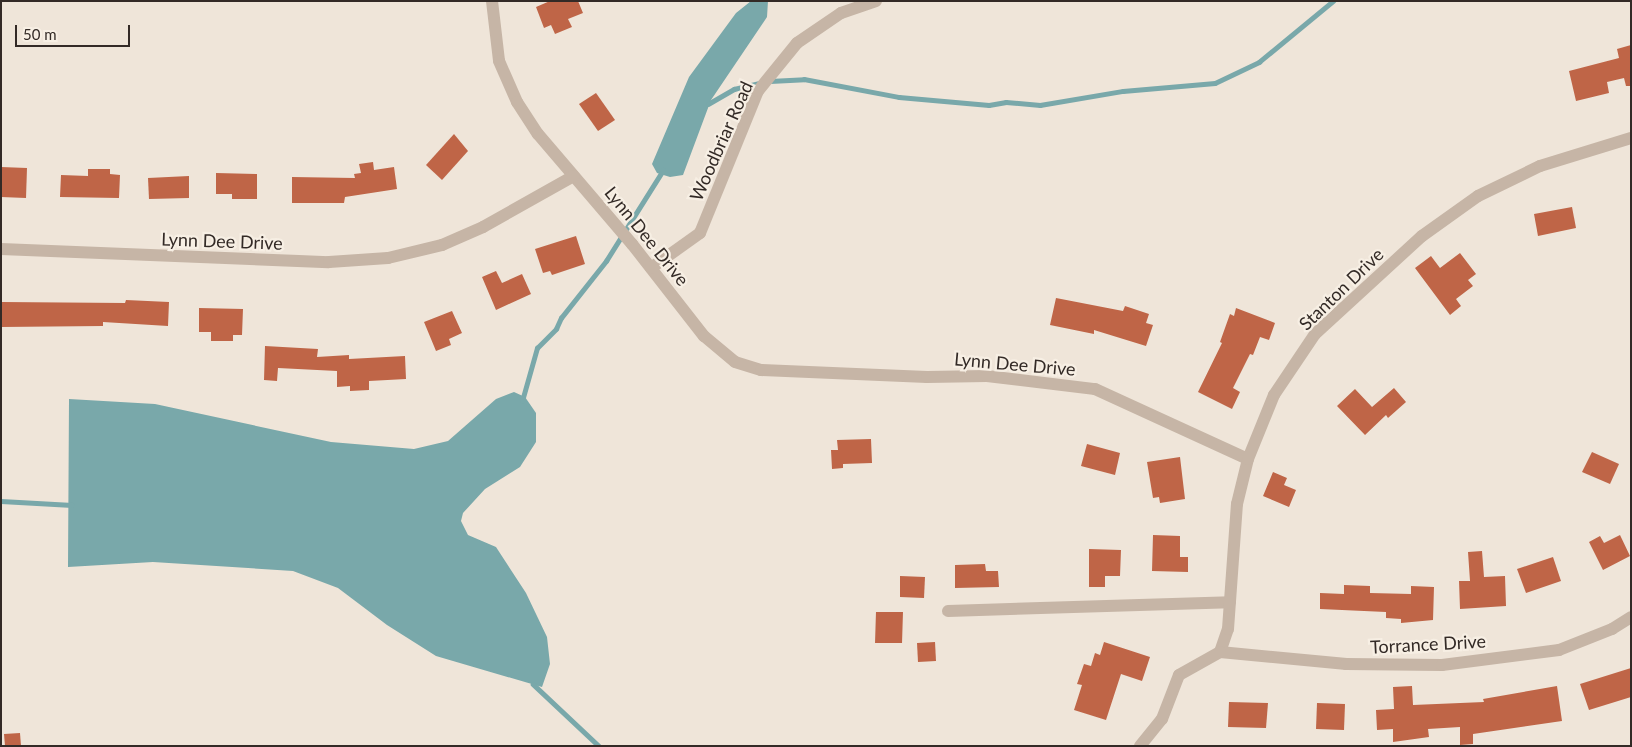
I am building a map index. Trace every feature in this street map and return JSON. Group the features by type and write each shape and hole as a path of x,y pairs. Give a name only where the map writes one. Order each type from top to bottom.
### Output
{"street":[{"path":"492,1 499,61 517,102 553,155 574,176"},
{"name":"Woodbriar Road","path":"651,268 700,233 758,91 797,43 842,13 876,1"},
{"name":"Stanton Drive","path":"1220,652 1228,628 1237,504 1248,459 1274,395 1315,334 1422,236 1478,196 1540,166 1631,138"},
{"name":"Lynn Dee Drive","path":"1,249 329,262 388,258 442,245 531,202 574,176 651,268 704,336 734,362 761,370 927,377 987,376 1095,389 1248,459"},
{"path":"948,611 1230,602"},
{"name":"Torrance Drive","path":"1220,652 1346,664 1442,665 1559,650 1612,629 1631,617"},
{"path":"1140,746 1162,719 1179,675 1220,652"}],"water":[{"path":"751,1 768,1 767,17 711,100 683,175 670,177 657,173 652,164 689,77 736,13"},
{"path":"514,392 525,397 536,413 536,442 520,467 485,489 463,513 461,521 468,535 496,547 526,593 547,637 550,664 542,687 436,656 387,625 338,588 293,571 153,562 68,567 69,399 155,404 331,442 414,449 448,441 496,399"}],"building":[{"path":"550,1 578,1 583,13 568,19 572,27 555,34 551,25 544,28 536,7"},
{"path":"1631,45 1631,86 1626,86 1624,78 1607,82 1609,93 1576,101 1569,71 1619,58 1617,49"},
{"path":"596,93 615,120 598,131 579,104"},
{"path":"454,134 468,151 442,180 426,165"},
{"path":"373,162 374,170 394,167 397,189 345,197 344,203 292,203 292,177 355,178 354,174 361,173 359,164"},
{"path":"1,167 27,168 26,198 1,197"},
{"path":"88,169 110,169 110,174 120,175 119,198 60,197 61,175 88,176"},
{"path":"216,173 257,174 257,199 232,199 232,194 216,194"},
{"path":"189,176 189,198 149,199 148,178"},
{"path":"1572,207 1576,228 1538,236 1534,214"},
{"path":"576,236 585,264 552,275 550,271 543,273 535,249"},
{"path":"1460,253 1476,274 1468,280 1473,286 1456,299 1461,306 1450,315 1415,268 1431,256 1440,268"},
{"path":"496,271 502,283 522,274 531,294 496,310 482,277"},
{"path":"1056,298 1123,311 1125,306 1149,314 1146,323 1153,325 1146,346 1094,330 1094,334 1050,325"},
{"path":"126,300 169,302 168,326 103,322 103,326 1,327 1,302 125,303"},
{"path":"199,308 243,309 242,335 233,335 233,341 211,341 211,332 199,332"},
{"path":"1236,308 1275,323 1269,340 1260,337 1253,355 1250,354 1233,388 1240,392 1232,409 1198,392 1222,343 1220,342 1230,314 1234,316"},
{"path":"452,311 462,333 449,339 451,345 436,351 424,322"},
{"path":"265,346 318,349 317,357 349,355 349,359 405,356 406,379 369,381 369,390 350,391 350,386 337,387 337,371 278,368 277,381 264,380"},
{"path":"1394,388 1406,402 1388,418 1386,415 1365,435 1337,406 1355,389 1372,407"},
{"path":"871,439 872,463 843,464 843,468 832,469 831,450 838,450 837,440"},
{"path":"1087,444 1120,453 1115,475 1081,466"},
{"path":"1592,452 1619,464 1610,484 1582,472"},
{"path":"1180,457 1185,499 1160,503 1159,497 1153,498 1147,462"},
{"path":"1273,472 1287,478 1284,485 1296,490 1289,507 1263,496"},
{"path":"1153,535 1180,536 1180,557 1188,557 1188,572 1152,571"},
{"path":"1620,535 1630,556 1603,570 1589,542 1600,536 1604,543"},
{"path":"1089,549 1121,550 1120,576 1105,576 1105,587 1089,587"},
{"path":"1482,551 1484,577 1505,576 1506,606 1460,609 1459,581 1470,581 1468,552"},
{"path":"1553,557 1561,581 1526,593 1517,569"},
{"path":"985,564 986,571 998,571 999,587 955,588 955,565"},
{"path":"900,576 925,577 924,598 900,597"},
{"path":"1344,585 1370,586 1370,593 1411,594 1411,586 1434,587 1433,620 1401,623 1401,619 1386,618 1386,612 1320,609 1320,593 1344,594"},
{"path":"876,612 903,612 902,643 875,643"},
{"path":"935,642 936,661 918,662 917,643"},
{"path":"1104,642 1150,657 1142,681 1121,674 1106,720 1074,710 1082,685 1077,684 1084,664 1091,666 1095,653 1100,655"},
{"path":"1631,668 1631,697 1589,710 1580,684"},
{"path":"1412,686 1413,705 1484,702 1483,699 1557,686 1562,721 1473,734 1473,744 1460,745 1460,727 1428,729 1429,737 1393,742 1393,729 1377,730 1376,710 1394,709 1393,687"},
{"path":"1229,702 1268,703 1266,728 1228,727"},
{"path":"1317,703 1345,704 1344,730 1316,729"},
{"path":"20,733 21,746 5,746 4,734"}],"waterway":[{"path":"770,81 804,79 899,97 989,105 1006,102 1040,105 1123,91 1215,83 1259,62 1333,1"},
{"path":"708,104 734,89 760,83"},
{"path":"522,401 537,348 556,329 561,318 606,261 663,170"},
{"path":"1,501 72,505"},
{"path":"533,684 599,746"}]}
